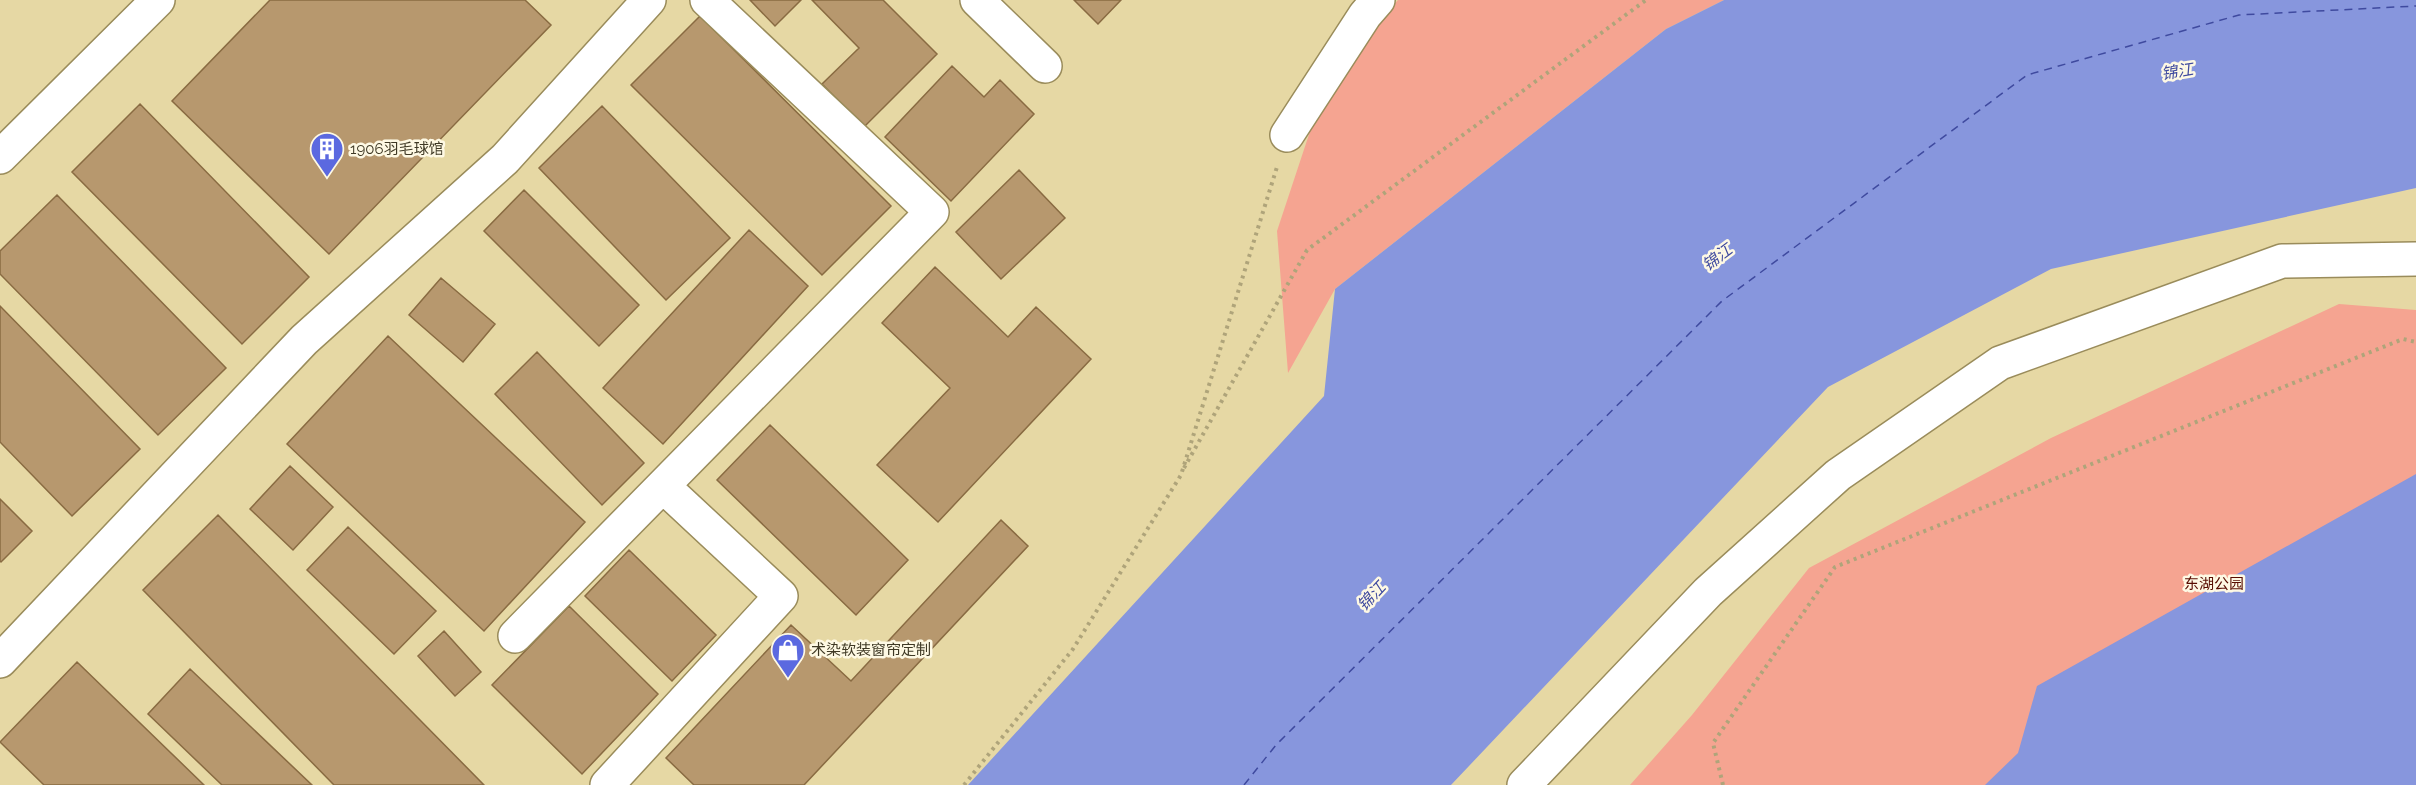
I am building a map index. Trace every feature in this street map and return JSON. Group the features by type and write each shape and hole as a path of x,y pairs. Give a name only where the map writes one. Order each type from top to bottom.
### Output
{"street":[{"path":"0,158 158,0"},
{"path":"0,661 303,340 505,159 649,0"},
{"path":"515,636 933,212 707,0"},
{"path":"977,0 1045,66"},
{"path":"1287,135 1365,15 1378,0"},
{"path":"1524,785 1708,592 1838,475 2000,363 2282,261 2416,259"},
{"path":"607,785 781,596 663,486"}],"path":[{"path":"964,785 1073,649 1181,475 1307,250 1646,0"},
{"path":"1181,475 1287,135"},
{"path":"1723,785 1713,742 1835,567 2403,339 2416,342"}],"green space":[{"path":"1398,0 1724,0 1666,29 1335,289 1288,373 1277,231 1329,74"},
{"name":"东湖公园","path":"2339,304 2416,310 2416,785 1630,785 1692,715 1809,568 2051,438"}],"water":[{"name":"锦江","path":"1724,0 2416,0 2416,188 2051,269 1828,387 1451,785 968,785 1324,396 1335,289 1666,29"},
{"path":"2416,474 2416,785 1985,785 2018,753 2037,686"}],"building":[{"name":"1906羽毛球馆","path":"270,0 525,0 551,25 329,254 172,101"},
{"path":"750,0 801,0 775,26"},
{"path":"812,0 883,0 937,54 864,127 822,84 859,48"},
{"path":"1074,0 1121,0 1098,24"},
{"path":"700,16 891,206 822,275 631,85"},
{"path":"952,66 984,97 1000,80 1034,114 951,201 885,137"},
{"path":"140,104 309,277 242,344 72,172"},
{"path":"602,106 730,238 666,300 539,168"},
{"path":"1019,170 1065,218 1001,279 956,232"},
{"path":"524,190 639,305 599,346 484,231"},
{"path":"57,195 226,368 158,435 0,274 0,251"},
{"path":"749,230 808,286 663,444 603,388"},
{"path":"935,267 1008,337 1036,307 1091,359 938,522 877,465 950,388 882,323"},
{"path":"441,278 495,324 463,362 409,315"},
{"path":"0,306 140,449 72,516 0,442"},
{"path":"388,336 585,522 484,631 287,444"},
{"path":"537,352 644,463 602,505 495,394"},
{"path":"770,425 908,560 856,615 717,480"},
{"path":"290,466 333,507 293,550 250,509"},
{"path":"0,499 32,531 1,562 0,561"},
{"path":"218,515 484,785 334,785 143,590"},
{"path":"1001,520 1028,546 804,785 694,785 666,758 791,625 851,681"},
{"path":"348,527 436,611 394,654 307,570"},
{"path":"629,550 716,635 672,681 585,596"},
{"path":"569,606 658,694 582,774 492,685"},
{"path":"444,631 481,672 455,696 418,656"},
{"path":"77,662 204,785 44,785 0,742"},
{"path":"190,669 312,785 222,785 148,714"}],"ferry route":[{"path":"1244,785 1276,745 1722,301 2027,75 2239,15 2416,6"}],"place":[{"name":"1906羽毛球馆","path":"327,178"},
{"name":"术染软装窗帘定制","path":"788,679"}]}
